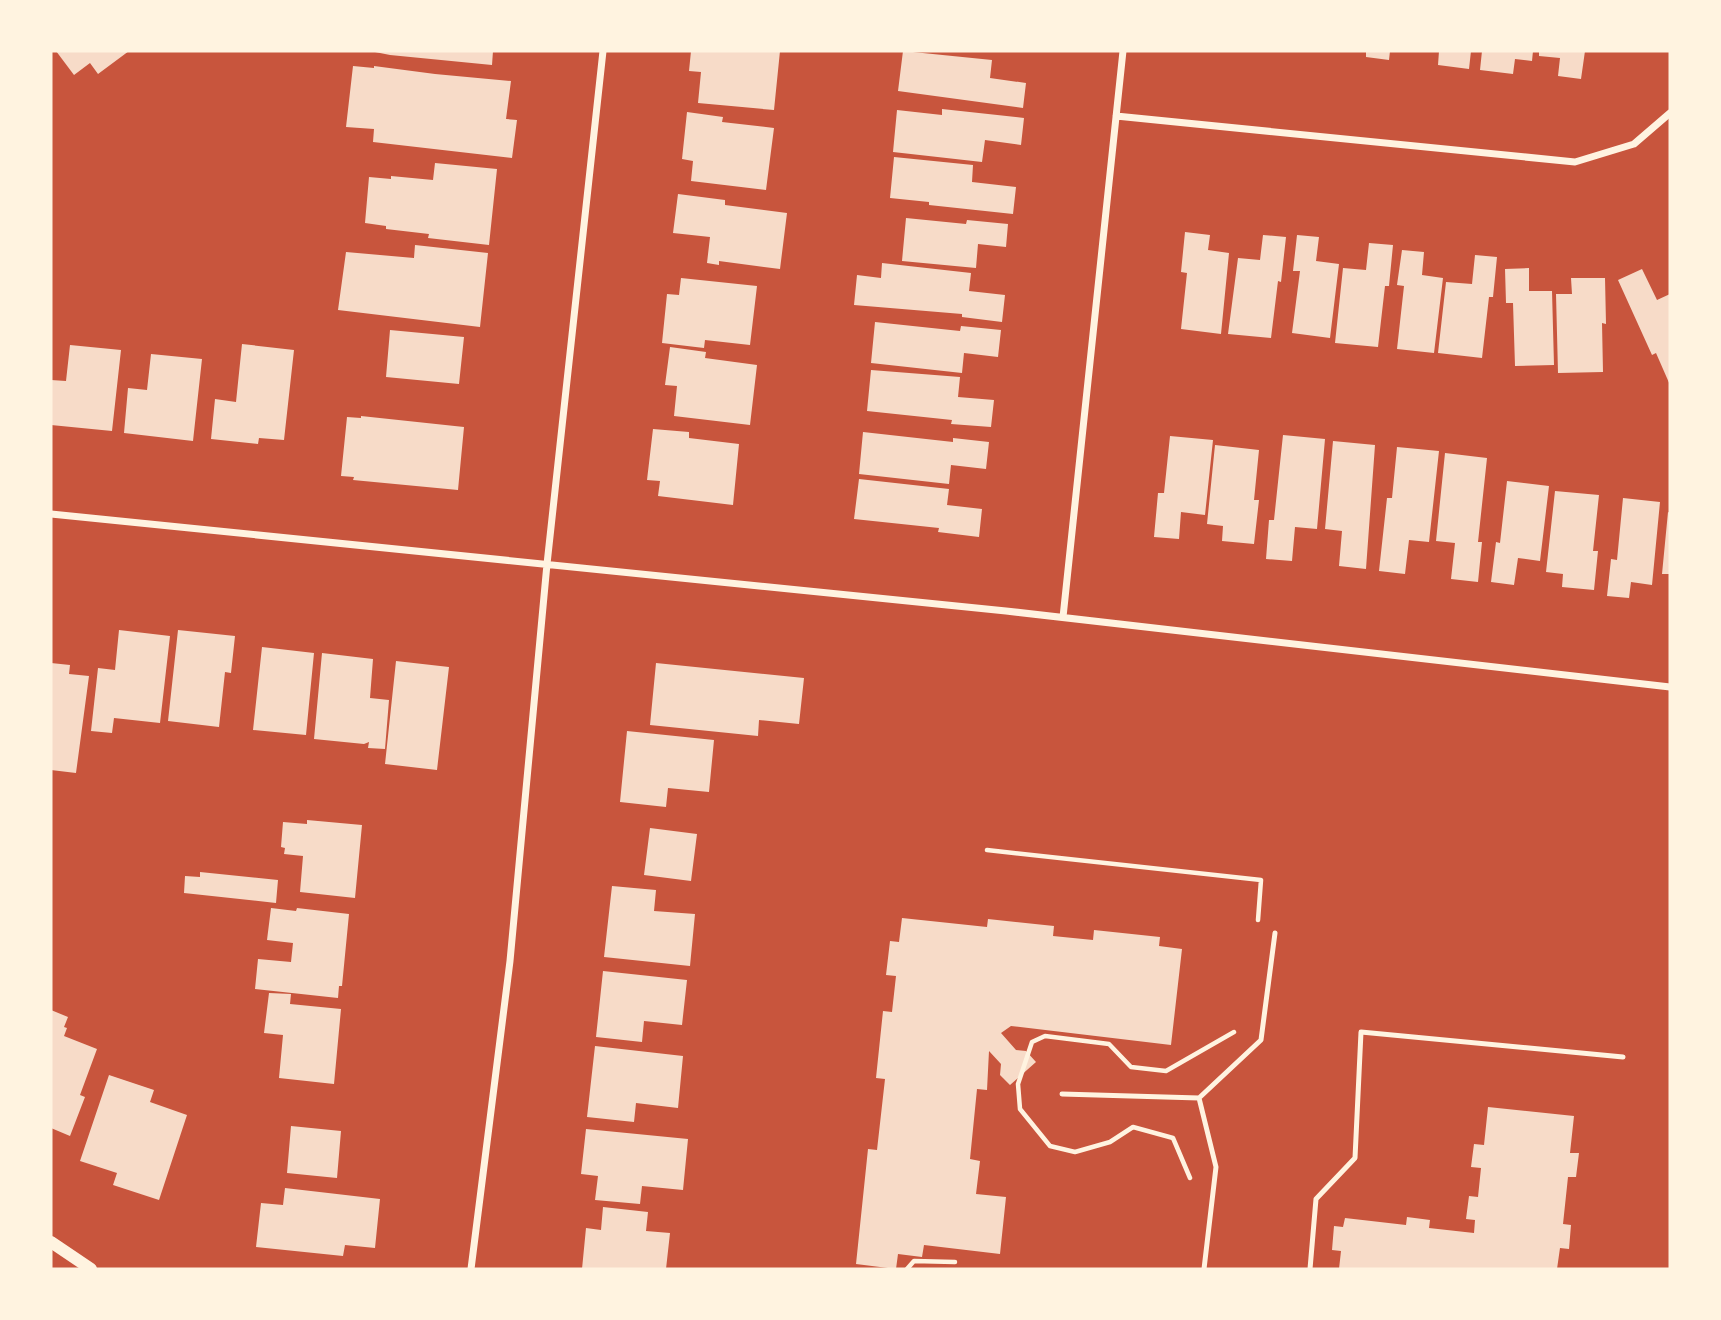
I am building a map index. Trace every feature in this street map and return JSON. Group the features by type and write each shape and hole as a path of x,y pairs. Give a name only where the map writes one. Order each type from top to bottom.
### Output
{"street":[{"path":"471,1269 510,961 547,564 603,51"},
{"path":"1063,617 1124,51"},
{"path":"1116,116 1575,162 1634,144 1670,113"},
{"path":"51,514 1063,617 1670,687"},
{"path":"51,1242 91,1269"}],"lane":[{"path":"1062,1094 1199,1098 1261,1040 1275,933"},
{"path":"1310,1269 1316,1199 1355,1158 1361,1032 1622,1057"},
{"path":"1199,1098 1216,1167 1204,1269"}],"path":[{"path":"987,850 1261,880 1257,932"},
{"path":"1189,1189 1191,1175 1173,1138 1133,1127 1110,1142 1075,1153 1050,1146 1020,1109 1018,1084 1032,1042 1045,1036 1109,1044 1131,1067 1166,1071 1238,1030"},
{"path":"906,1269 914,1261 955,1262"}],"building":[{"path":"56,51 129,51 98,74 90,63 74,75"},
{"path":"370,51 493,51 492,65"},
{"path":"691,51 780,51 774,110 698,103 701,72 689,71"},
{"path":"903,51 992,60 990,78 1026,83 1023,108 898,91"},
{"path":"1366,51 1390,51 1389,60 1366,57"},
{"path":"1439,51 1471,51 1469,69 1438,65"},
{"path":"1482,51 1533,51 1532,61 1515,59 1513,74 1480,70"},
{"path":"1539,51 1585,51 1581,79 1558,76 1560,58 1539,56"},
{"path":"353,66 511,81 506,119 517,120 512,158 373,142 374,129 346,127"},
{"path":"942,109 1024,118 1021,145 985,140 982,162 893,152 897,110 942,115"},
{"path":"687,112 723,117 722,122 774,128 766,190 691,181 693,161 682,159"},
{"path":"894,157 973,165 972,182 1016,187 1013,214 890,198"},
{"path":"435,163 497,169 489,245 428,238 429,234 386,229 386,226 365,223 369,177 433,180"},
{"path":"678,194 725,200 725,205 787,213 780,269 719,261 719,265 707,263 710,237 673,233"},
{"path":"906,218 966,224 967,220 1008,224 1006,247 978,244 976,268 902,261"},
{"path":"1185,232 1210,235 1208,250 1229,253 1221,334 1181,329 1187,273 1181,272"},
{"path":"1263,235 1286,237 1271,338 1228,334 1238,258 1260,260"},
{"path":"1297,235 1319,237 1316,261 1339,264 1330,338 1292,333 1300,271 1293,271"},
{"path":"1369,243 1393,245 1378,347 1335,343 1343,268 1366,270"},
{"path":"415,245 488,253 480,327 338,310 346,252 414,258"},
{"path":"1402,250 1424,252 1422,275 1443,278 1434,353 1397,349 1404,286 1397,285"},
{"path":"1475,255 1497,257 1482,358 1438,353 1446,282 1472,284"},
{"path":"882,263 971,273 969,291 1005,295 1002,322 962,317 962,314 854,305 857,275 881,278"},
{"path":"1529,268 1529,291 1552,291 1554,365 1515,366 1513,303 1506,303 1505,269"},
{"path":"1642,269 1657,300 1670,294 1670,385 1656,353 1652,355 1618,280"},
{"path":"681,278 757,286 750,345 705,340 704,348 662,343 667,294 679,295"},
{"path":"1571,278 1605,278 1603,372 1558,373 1556,294 1572,294"},
{"path":"875,322 960,331 961,326 1001,330 998,357 964,353 962,373 871,363"},
{"path":"390,330 464,337 459,384 386,377"},
{"path":"242,344 294,350 284,440 259,438 258,444 211,439 215,399 236,402"},
{"path":"70,345 121,350 112,431 51,425 51,380 66,381"},
{"path":"670,347 706,352 705,358 757,365 750,425 674,416 677,386 665,385"},
{"path":"151,354 202,359 193,441 124,433 128,388 147,390"},
{"path":"871,370 960,377 958,397 994,400 991,427 951,424 952,420 867,411"},
{"path":"361,416 464,427 458,490 353,480 354,477 341,476 347,417"},
{"path":"653,429 689,432 689,438 739,444 733,505 658,496 660,481 647,480"},
{"path":"863,432 953,442 953,438 989,442 986,469 951,465 949,484 859,474"},
{"path":"1283,435 1325,439 1317,529 1295,527 1292,561 1266,559 1269,520 1274,520"},
{"path":"1170,436 1213,440 1205,515 1181,512 1179,539 1154,537 1158,493 1164,493"},
{"path":"1333,441 1375,445 1366,569 1339,566 1342,531 1325,529"},
{"path":"1215,445 1259,450 1254,500 1259,500 1254,544 1222,541 1223,526 1207,524"},
{"path":"1397,447 1439,451 1429,542 1409,540 1405,574 1379,571 1387,498 1392,498"},
{"path":"1445,453 1487,458 1478,542 1482,542 1478,582 1451,579 1455,543 1436,541"},
{"path":"859,479 949,489 947,505 982,509 979,537 938,532 939,528 854,519"},
{"path":"1507,481 1549,486 1540,561 1518,558 1514,585 1491,582 1496,542 1500,543"},
{"path":"1555,491 1599,495 1593,551 1598,551 1594,590 1562,587 1563,574 1546,572"},
{"path":"1623,498 1660,502 1652,585 1631,582 1629,598 1607,596 1611,559 1617,560"},
{"path":"1668,512 1670,574 1662,574"},
{"path":"119,630 170,636 160,723 114,718 112,733 91,731 98,668 115,670"},
{"path":"178,630 235,636 231,673 225,672 219,727 168,721"},
{"path":"262,647 314,653 306,735 253,730"},
{"path":"322,653 373,659 370,698 389,700 385,749 368,748 369,742 364,744 314,739"},
{"path":"396,661 449,667 437,770 385,764"},
{"path":"51,663 70,665 69,674 89,676 76,773 51,770"},
{"path":"656,663 804,678 799,724 759,720 758,736 650,725"},
{"path":"627,731 714,740 709,792 668,788 666,807 620,802"},
{"path":"307,820 362,825 355,898 300,892 303,856 284,854 285,848 281,847 283,822 307,824"},
{"path":"650,828 697,834 691,881 644,875"},
{"path":"200,872 278,880 276,903 184,893 185,876 200,877"},
{"path":"612,886 656,890 654,911 695,914 690,966 604,957"},
{"path":"271,908 349,914 342,986 339,986 338,998 255,989 258,959 291,962 293,943 267,940"},
{"path":"902,918 987,927 988,919 1054,926 1053,936 1093,940 1094,930 1160,937 1159,946 1182,949 1171,1045 1011,1026 1001,1033 1016,1050 1026,1051 1036,1062 1010,1085 1000,1075 1001,1064 989,1051 987,1090 977,1089 970,1159 980,1161 976,1194 1006,1197 1000,1254 924,1245 922,1257 898,1254 896,1269 856,1264 868,1149 877,1150 885,1079 876,1078 883,1011 892,1012 896,976 886,975 890,941 899,942"},
{"path":"603,971 687,980 682,1025 644,1021 642,1042 596,1037"},
{"path":"269,993 291,994 290,1004 341,1009 334,1084 279,1078 283,1035 264,1033"},
{"path":"51,1010 68,1017 64,1036 97,1049 80,1095 85,1097 70,1136 51,1128"},
{"path":"595,1046 683,1056 678,1108 636,1103 634,1122 587,1117"},
{"path":"109,1075 154,1090 150,1102 187,1115 159,1200 113,1185 117,1173 80,1161"},
{"path":"1488,1107 1574,1116 1570,1153 1579,1153 1576,1177 1568,1177 1563,1224 1571,1225 1569,1249 1560,1248 1557,1269 1339,1269 1341,1251 1332,1250 1334,1226 1343,1227 1345,1218 1406,1225 1407,1217 1430,1220 1429,1228 1474,1233 1475,1220 1466,1219 1469,1196 1478,1197 1481,1168 1471,1167 1474,1144 1484,1145"},
{"path":"291,1126 341,1131 337,1178 287,1173"},
{"path":"586,1129 688,1139 683,1190 642,1186 640,1204 595,1200 598,1176 581,1174"},
{"path":"285,1188 380,1199 375,1248 345,1245 343,1256 256,1247 261,1203 283,1205"},
{"path":"603,1207 648,1212 646,1231 670,1233 666,1269 582,1269 586,1228 601,1230"}]}
